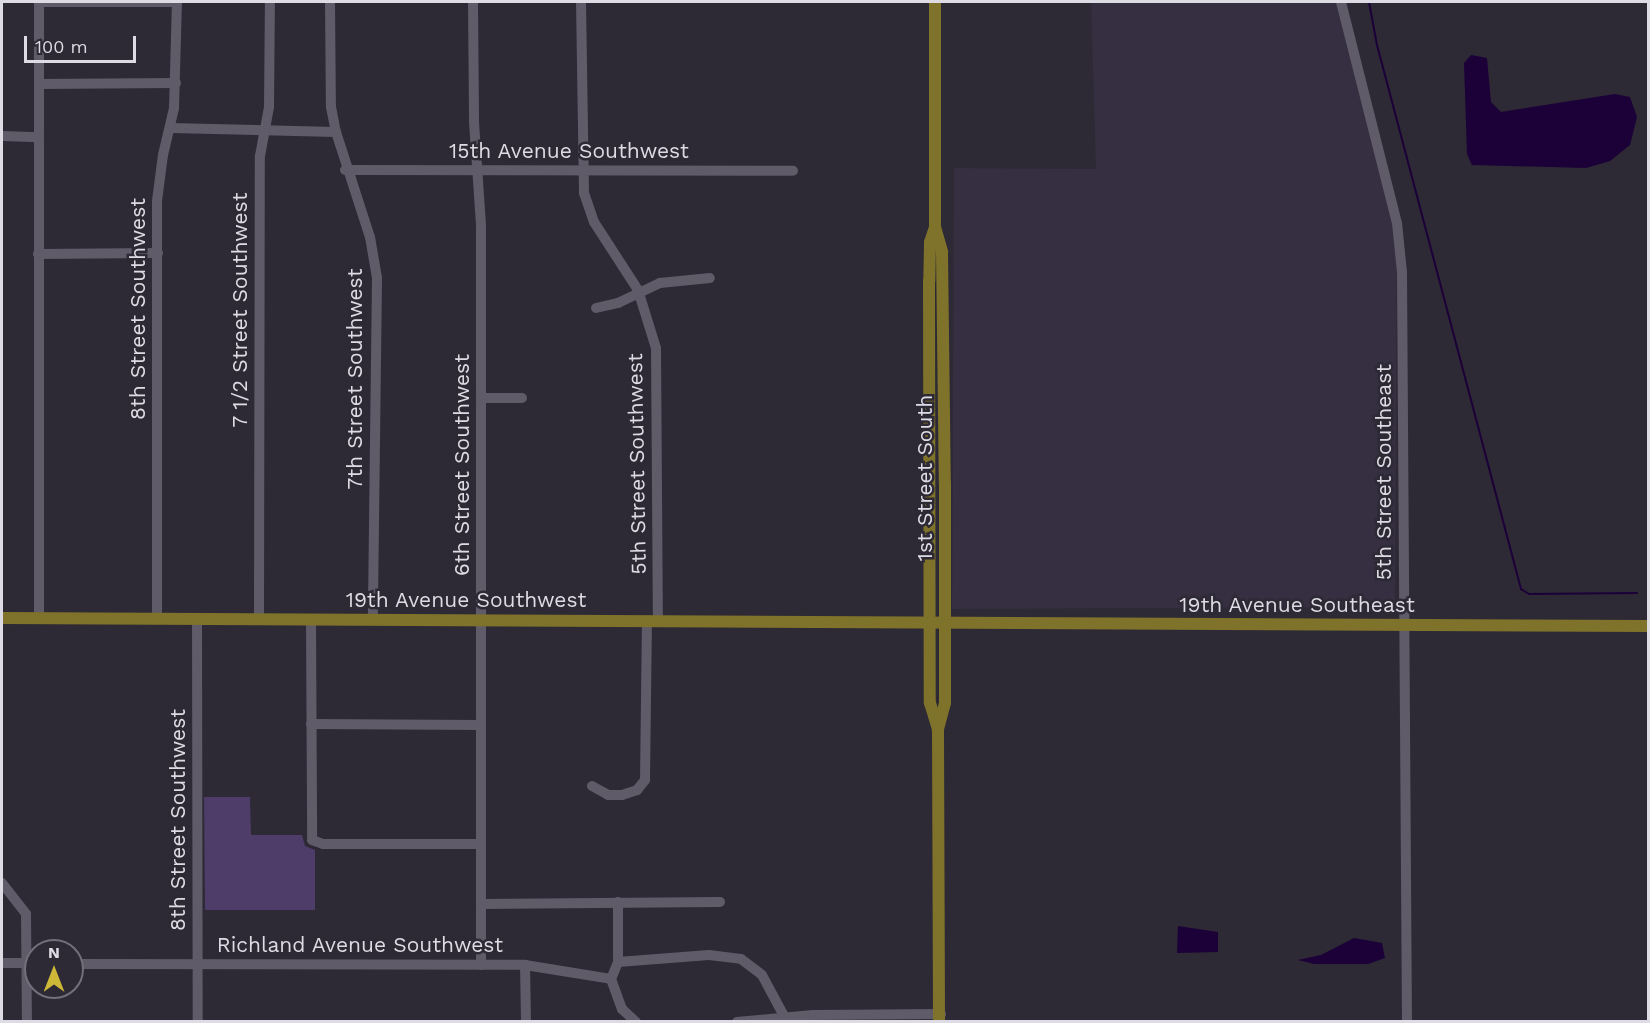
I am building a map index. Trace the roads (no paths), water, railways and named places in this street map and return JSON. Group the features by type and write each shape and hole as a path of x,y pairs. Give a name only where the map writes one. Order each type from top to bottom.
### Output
{"main road":[{"name":"1st Street South","path":"935,2 935,227 929,270 930,702 938,730"},
{"name":"1st Street South","path":"935,227 942,252 945,622 945,703 938,730 941,1019"},
{"name":"19th Avenue Southwest","path":"2,618 930,622"},
{"name":"19th Avenue Southeast","path":"930,622 1648,626"}],"street":[{"path":"39,618 39,2 177,2"},
{"name":"8th Street Southwest","path":"157,619 159,177 171,128 176,83 177,2"},
{"name":"7 1/2 Street Southwest","path":"259,619 260,156 269,107 270,2"},
{"name":"7th Street Southwest","path":"330,2 331,107 345,170 370,237 377,278 373,620"},
{"name":"6th Street Southwest","path":"473,2 482,398 481,965"},
{"name":"5th Street Southwest","path":"581,2 581,171 594,222 638,290 650,320 657,358 652,621 645,780 637,790 622,795 608,795 592,786"},
{"name":"5th Street Southeast","path":"1341,2 1401,253 1407,1022"},
{"path":"39,84 176,83"},
{"path":"171,128 336,132"},
{"path":"2,136 39,137"},
{"name":"15th Avenue Southwest","path":"345,170 793,171"},
{"path":"38,254 158,253"},
{"path":"596,308 618,303 638,290 670,281 710,278"},
{"path":"482,398 522,398"},
{"name":"8th Street Southwest","path":"197,619 198,1022"},
{"path":"311,619 310,834 314,842 482,844"},
{"path":"311,724 481,724"},
{"path":"2,884 26,914 29,939"},
{"path":"618,902 618,962 612,980 622,1009 636,1022"},
{"path":"482,904 720,902"},
{"path":"618,962 709,955 741,959 762,975 784,1017"},
{"path":"2,963 24,963"},
{"name":"Richland Avenue Southwest","path":"84,964 525,965 612,980"},
{"path":"525,965 526,1022"},
{"path":"27,1022 29,999"},
{"path":"737,1022 784,1017 941,1019"}],"waterway":[{"path":"1369,2 1377,45 1521,589 1529,594 1637,593"}]}
